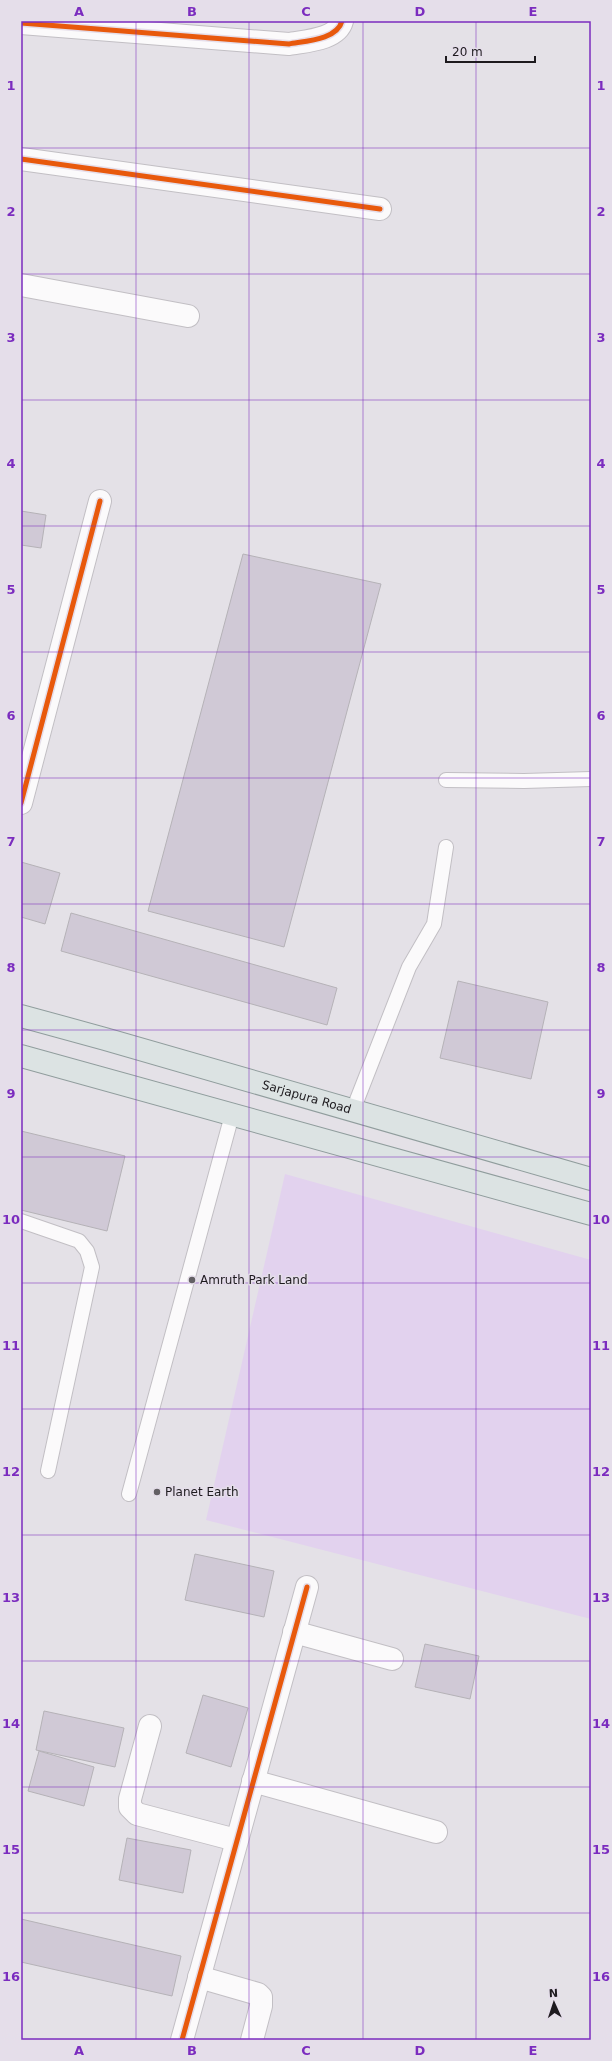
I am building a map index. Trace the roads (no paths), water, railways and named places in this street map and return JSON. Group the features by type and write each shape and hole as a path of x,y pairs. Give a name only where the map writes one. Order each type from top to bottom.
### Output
{"main road":[{"name":"Sarjapura Road","path":"21,1016 353,1110 590,1174"},
{"path":"21,1056 591,1214"}],"street":[{"path":"21,23 289,44 323,37 333,33 341,26 342,21"},
{"path":"21,159 380,209"},
{"path":"21,285 188,316"},
{"path":"21,803 100,501"},
{"path":"182,2040 307,1586"},
{"path":"294,1632 392,1659"},
{"path":"150,1726 130,1799 130,1808 137,1814 236,1840"},
{"path":"253,1781 436,1832"},
{"path":"199,1977 258,1994 261,1997 261,2006 252,2040"}],"lane":[{"path":"446,780 524,781 591,779"},
{"path":"353,1110 408,967 434,924 446,847"},
{"path":"129,1494 232,1114"},
{"path":"21,1221 79,1241 87,1251 92,1267 48,1471"}],"place":[{"name":"Amruth Park Land","path":"192,1280"},
{"name":"Planet Earth","path":"157,1492"}]}
